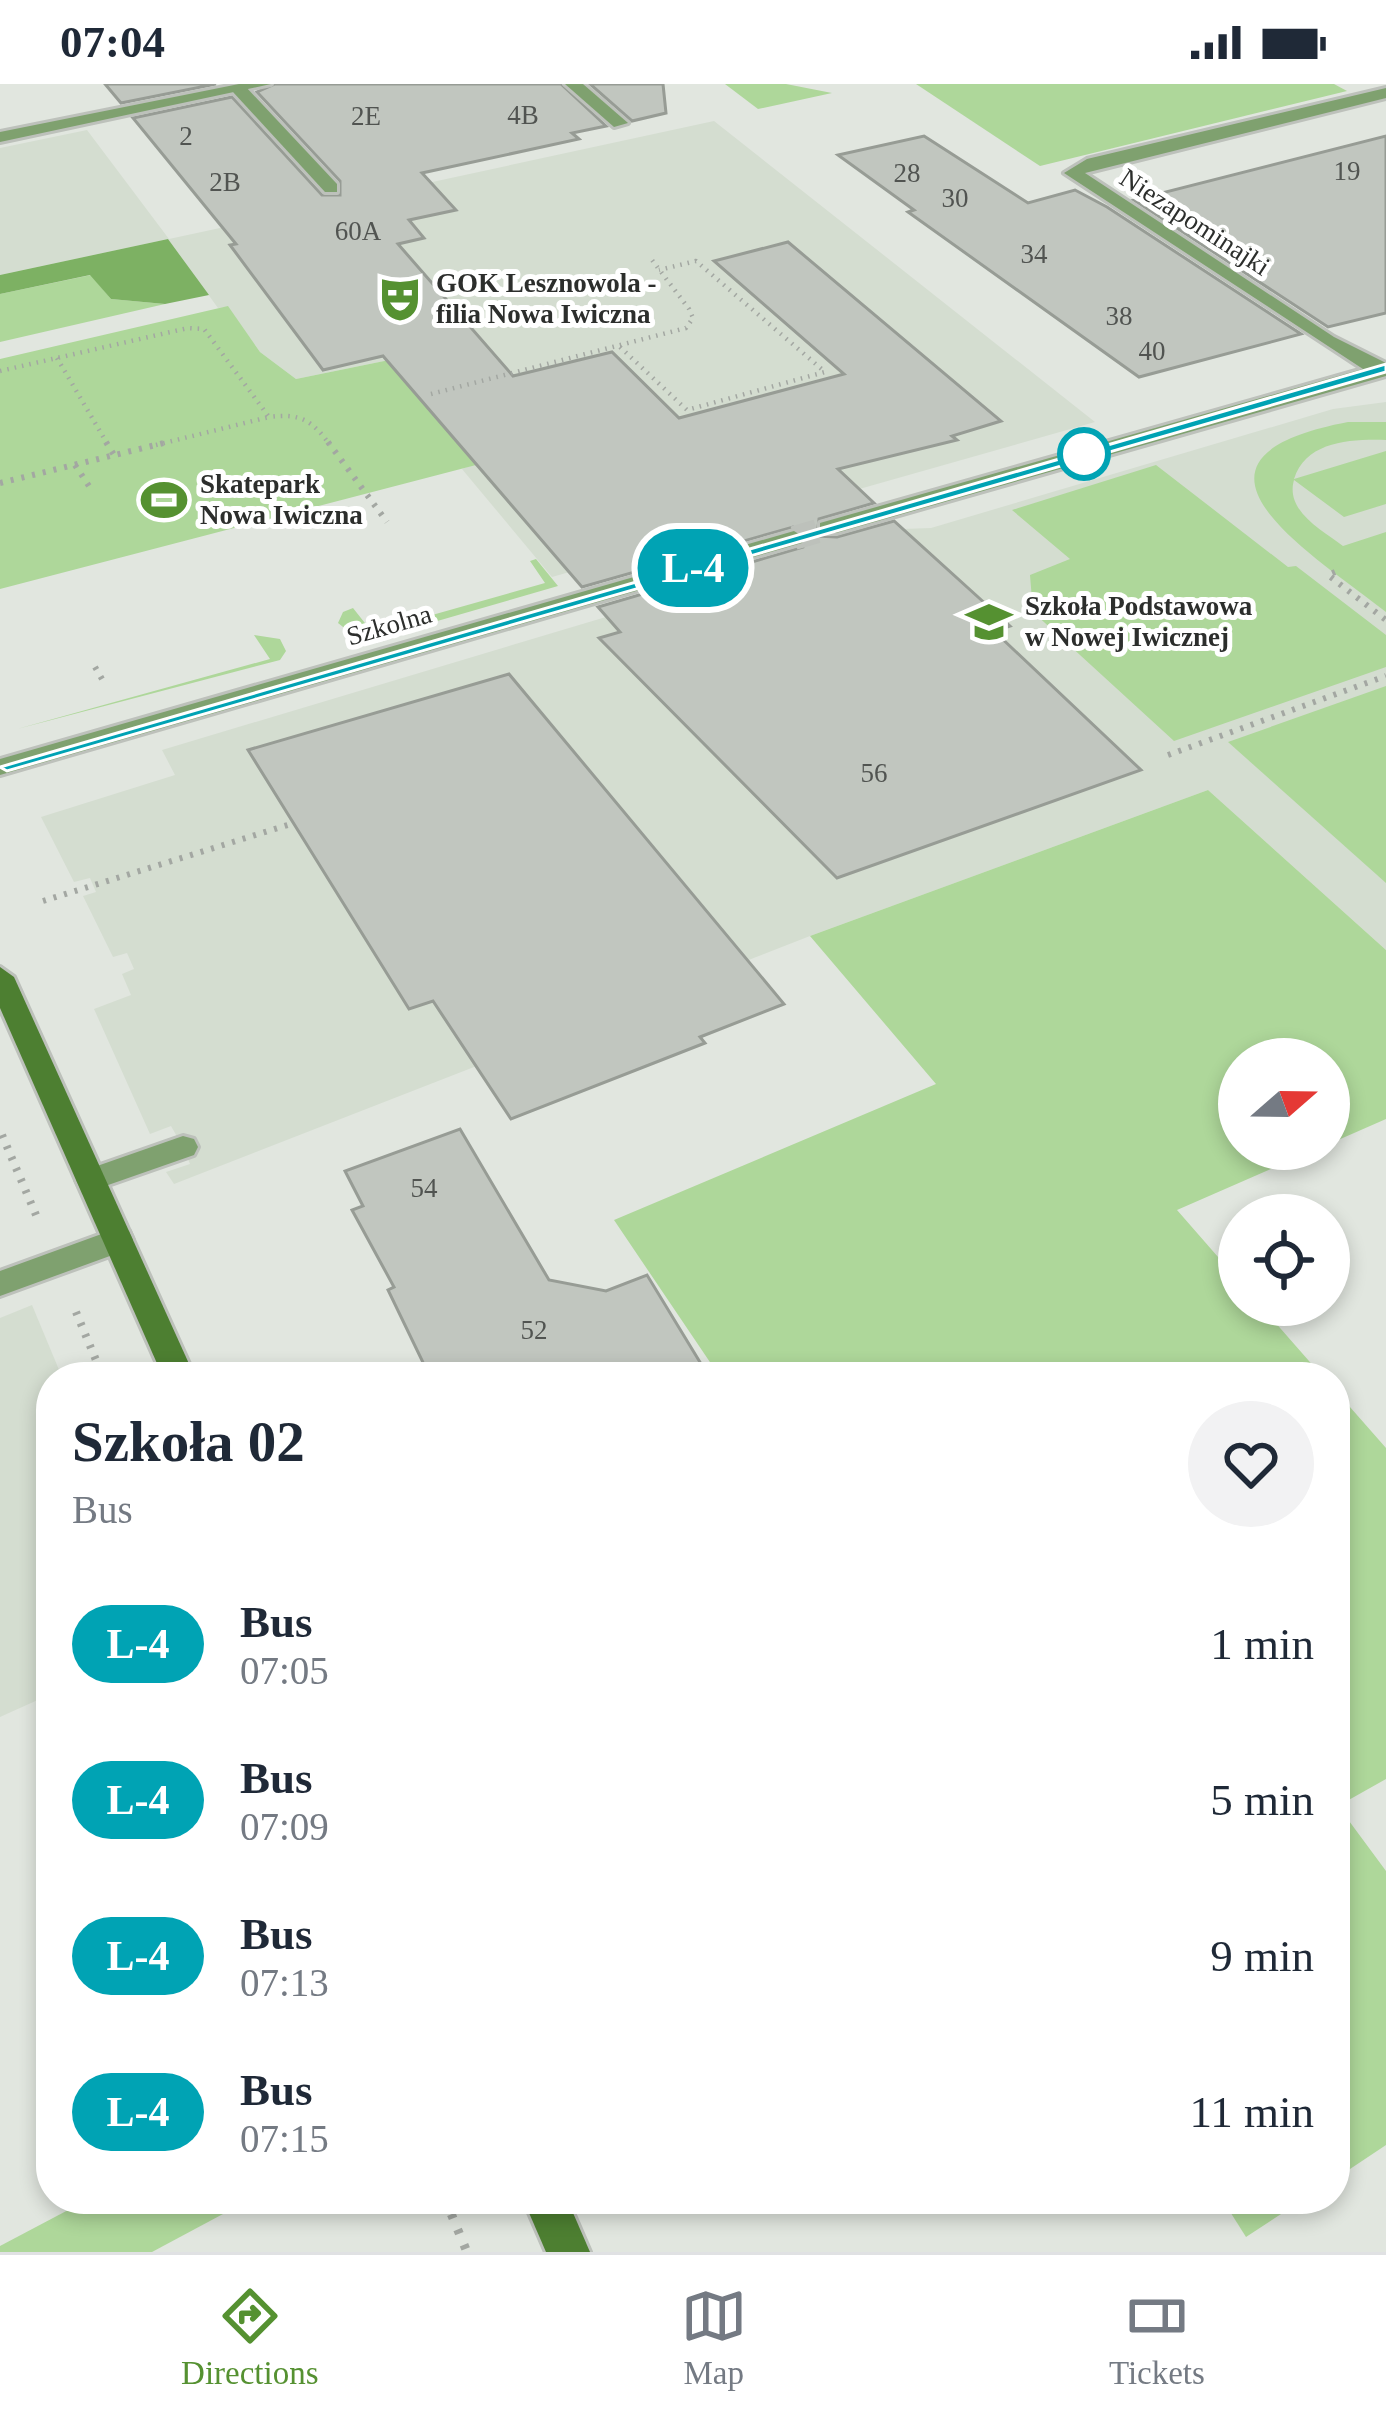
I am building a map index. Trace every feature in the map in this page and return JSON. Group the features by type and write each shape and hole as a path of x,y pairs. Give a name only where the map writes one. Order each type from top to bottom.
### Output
{"street":[{"path":"0,137 262,84"},
{"path":"573,84 620,123"},
{"path":"239,89 331,188"},
{"name":"Niezapominajki","path":"1384,370 1327,341 1073,173 1093,163 1386,93"},
{"path":"828,528 1384,370"},
{"name":"Szkolna","path":"0,767 794,538"},
{"path":"0,977 172,1362"},
{"path":"91,1180 183,1147"},
{"path":"0,1284 118,1240"},
{"path":"552,2214 568,2252"}],"path":[{"path":"431,394 692,323 689,309 652,260"},
{"path":"620,346 687,410 825,372 695,261 658,270"},
{"path":"0,371 188,328 204,329 269,417"},
{"path":"57,358 114,455"},
{"path":"0,483 290,414 314,421 387,522"},
{"path":"75,465 89,487"},
{"path":"1335,572 1328,575 1386,620"},
{"path":"1168,754 1386,676"},
{"path":"43,901 294,823"},
{"path":"452,2214 467,2252"}],"shaded area":[{"name":"Szkoła Podstawowa w Nowej Iwicznej","path":"714,121 1095,422 810,503 850,544 902,529 931,528 1333,409 1386,402 1386,950 1208,790 810,936 174,1184 166,1172 190,1164 183,1147 171,1126 150,1134 94,1009 131,995 122,974 134,969 127,953 113,957 83,896 96,892 90,878 74,882 41,817 175,775 162,750 803,558 762,517 552,577 462,469 475,464 420,399 394,359 296,379 260,352 228,307 218,308 168,239 0,275 0,148 87,130 169,239"},
{"path":"32,1305 56,1362 36,1362 36,1701 0,1717 0,1318"}],"green space":[{"path":"725,84 786,84 832,93 758,109"},
{"path":"916,84 1334,84 1347,91 1040,166"},
{"path":"168,239 209,295 165,304 111,299 90,275 0,294 0,275"},
{"path":"91,275 111,299 165,304 0,342 0,294"},
{"path":"228,306 260,352 296,379 394,359 421,400 476,465 0,589 0,359"},
{"path":"1348,422 1386,422 1386,440 1345,442 1319,450 1300,466 1294,479 1386,451 1386,504 1344,517 1294,480 1295,501 1307,519 1343,546 1386,532 1386,612 1290,536 1266,509 1255,483 1261,459 1291,438"},
{"path":"1156,465 1386,635 1386,667 1174,741 1033,612 1030,575 1070,559 1012,510"},
{"path":"536,559 558,586 382,637 352,634 338,623 343,612 353,608 372,632 545,583 530,561"},
{"path":"254,635 280,639 286,651 280,660 17,729 270,659"},
{"path":"1386,686 1386,883 1228,742"},
{"path":"1208,790 1386,950 1386,1119 1350,1135 1350,1038 1218,1038 1218,1170 1269,1170 1177,1210 1218,1257 1218,1326 1278,1326 1310,1362 710,1362 614,1220 936,1084 810,936"},
{"path":"1350,1407 1386,1448 1386,1779 1350,1799"},
{"path":"1350,1822 1386,1871 1386,2145 1350,2169"},
{"path":"61,2214 223,2214 152,2252 0,2252 0,2246"},
{"path":"1231,2214 1281,2214 1246,2237"}],"building":[{"path":"105,84 216,84 121,103"},
{"path":"275,84 561,84 606,126 572,133 579,139 422,173 456,210 409,220 424,238 398,244 513,376 612,352 679,418 844,374 714,261 788,242 1001,421 952,436 957,440 838,469 874,503 819,519 817,536 837,537 894,521 1010,626 994,631 1141,770 837,878 599,638 620,632 598,607 803,547 807,534 793,527 582,587 383,356 323,370 230,245 236,244 133,118 232,97 322,195 340,195 340,181 257,92"},
{"path":"590,84 663,84 666,113 632,121"},
{"path":"924,136 1028,203 1075,190 1301,334 1139,377 908,212 914,210 838,155"},
{"path":"1386,136 1386,313 1328,327 1134,200"},
{"path":"509,674 784,1004 700,1037 705,1043 511,1119 433,1001 409,1009 248,750"},
{"path":"460,1129 549,1280 606,1291 647,1275 700,1362 423,1362 388,1290 394,1287 352,1210 363,1206 345,1171"}],"tunnel":[{"path":"794,538 828,528"}],"bus line":[{"name":"L-4","path":"0,767 1386,369"}],"place":[{"name":"GOK Lesznowola - filia Nowa Iwiczna","path":"400,299"},
{"name":"Skatepark Nowa Iwiczna","path":"164,500"},
{"name":"Szkoła Podstawowa w Nowej Iwicznej","path":"989,622"}]}
